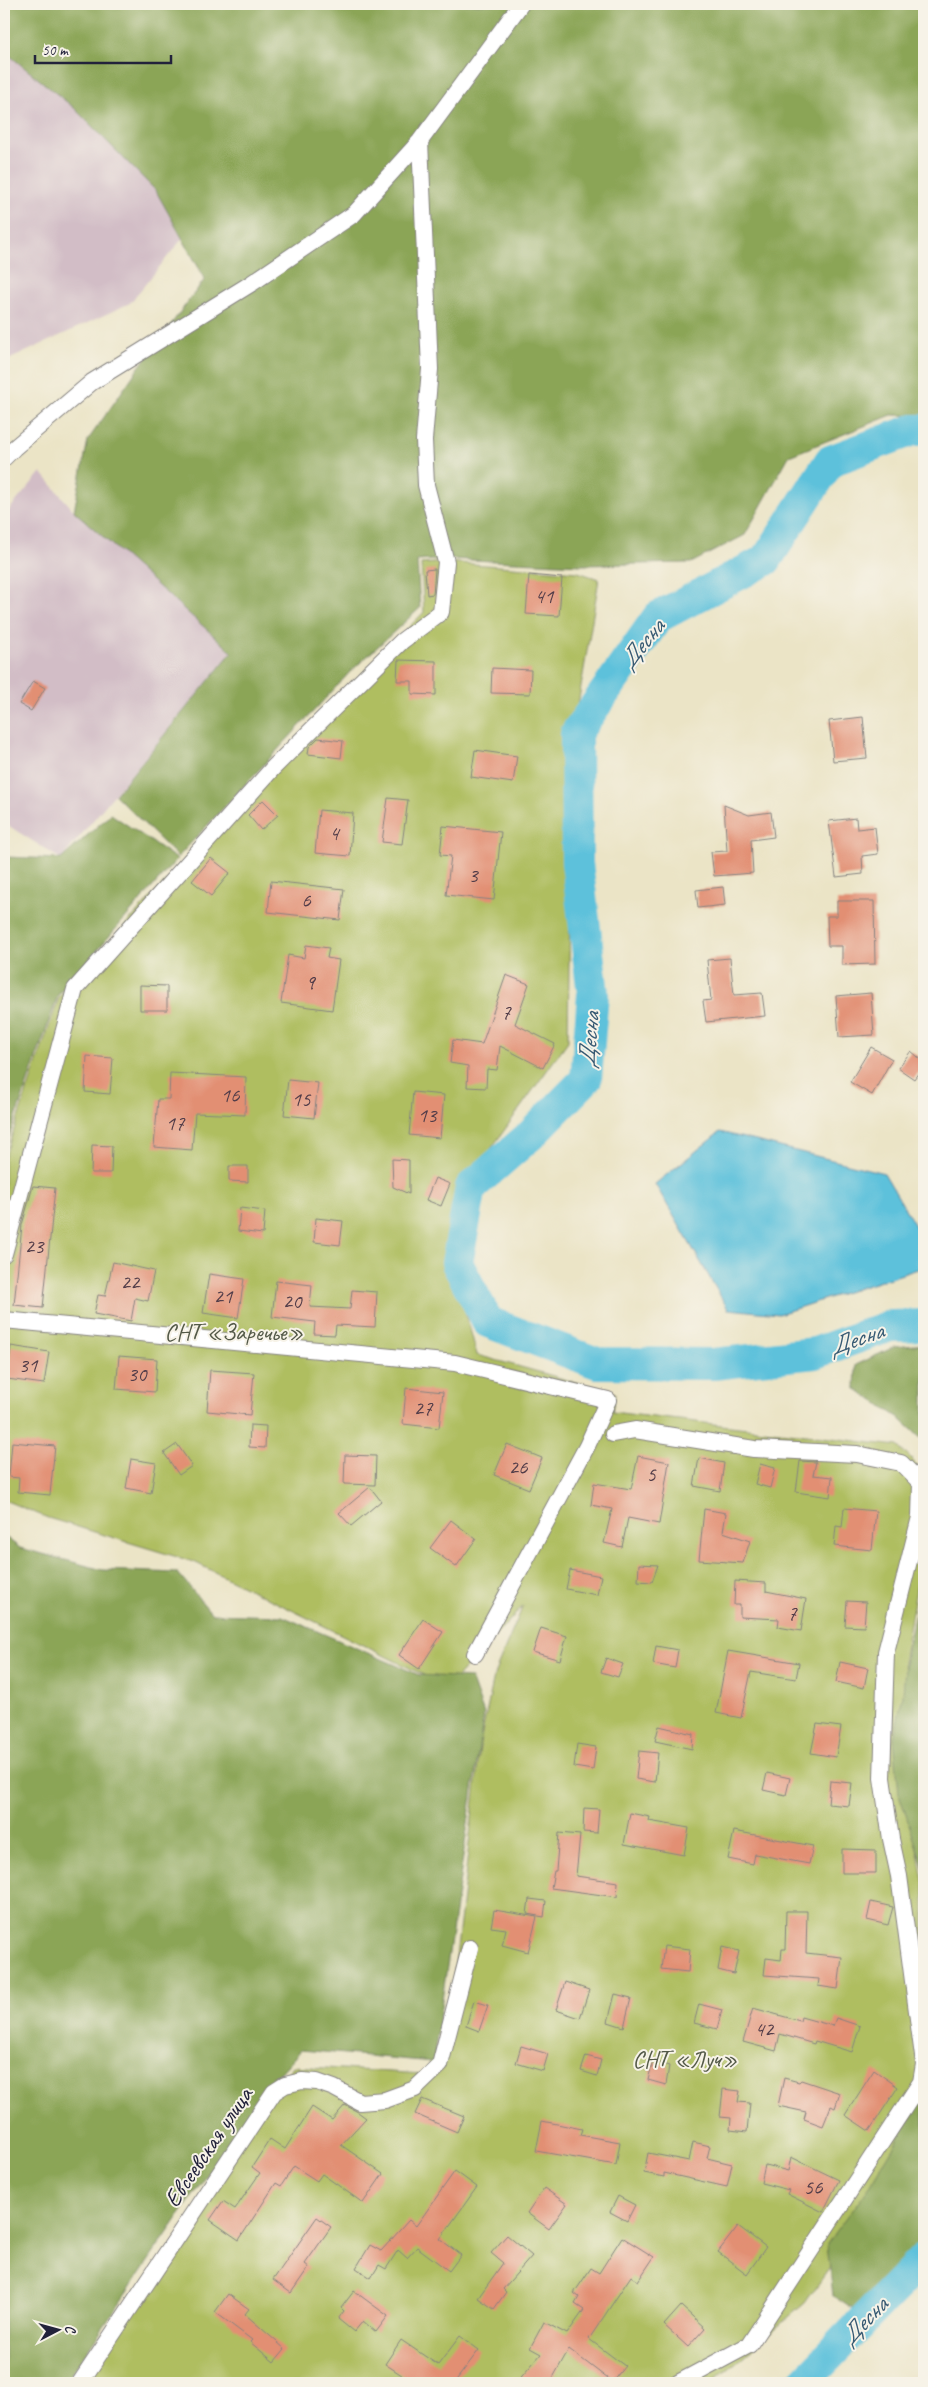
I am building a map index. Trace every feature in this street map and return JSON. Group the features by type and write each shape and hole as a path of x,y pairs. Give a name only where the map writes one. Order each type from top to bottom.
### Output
{"street":[{"path":"4,458 92,382 252,282 354,214 420,141 520,4"},
{"path":"4,1254 75,989 273,768 402,641 441,612 446,562 434,523 426,476 424,440 430,369 420,141"},
{"path":"4,1320 455,1364 608,1400 587,1446 475,1654"},
{"path":"614,1434 635,1430 754,1449 856,1454 901,1463 921,1483 920,1517 886,1652 882,1778 891,1840 899,1876 924,2064 921,2082 749,2345 678,2383"},
{"name":"Евсеевская улица","path":"80,2383 274,2092 285,2085 302,2081 317,2082 334,2088 360,2102 385,2100 416,2089 440,2065 470,1948"}],"shaded area":[{"path":"4,51 73,107 156,191 182,239 130,303 4,362"},
{"path":"41,472 74,511 232,652 61,859 4,823 4,516"}],"green space":[{"path":"4,4 924,4 924,416 892,415 789,456 745,535 691,563 582,565 448,559 417,561 420,608 350,672 178,857 115,795 232,652 74,511 88,440 144,360 205,279 156,191 73,107 4,51"},
{"path":"446,562 578,572 599,579 572,741 568,1041 466,1184 452,1262 477,1355 615,1393 612,1412 898,1446 924,1472 924,1545 904,1657 909,1806 924,1885 924,2133 805,2303 712,2383 82,2383 293,2066 423,2074 448,2028 481,1738 495,1672 523,1606 448,1687 194,1562 48,1518 4,1500 4,1159 59,997 304,732 424,612 421,564"},
{"path":"111,814 177,859 58,995 4,1151 4,857 61,859"},
{"path":"924,1344 924,1441 898,1417 855,1388 856,1365 894,1347"},
{"path":"4,1536 20,1548 103,1570 178,1573 212,1614 282,1616 419,1675 471,1678 484,1714 433,2062 301,2050 266,2089 65,2383 4,2383"},
{"path":"924,1593 924,1869 899,1794 894,1738 903,1695 906,1652 916,1610"},
{"path":"924,2096 924,2272 886,2314 854,2310 833,2296 827,2244 871,2184"}],"water":[{"path":"720,1132 884,1173 924,1241 924,1267 779,1314 728,1309 655,1184"}],"building":[{"path":"435,569 433,594 427,595 425,570"},
{"path":"529,575 562,578 559,616 526,614"},
{"path":"398,660 436,661 436,695 412,694 412,681 397,681"},
{"path":"492,668 531,670 530,694 491,693"},
{"path":"33,681 45,688 31,711 19,704"},
{"path":"863,717 867,758 833,761 829,721"},
{"path":"318,738 343,741 341,758 308,754 309,747"},
{"path":"475,750 517,756 513,783 471,777"},
{"path":"388,798 408,800 402,844 382,842"},
{"path":"263,800 278,815 261,830 248,815"},
{"path":"724,805 749,815 771,812 774,837 751,840 753,873 714,876 711,852 727,851"},
{"path":"319,810 353,813 350,856 315,853"},
{"path":"856,818 857,829 875,827 878,854 862,856 863,874 836,877 829,821"},
{"path":"443,826 501,832 494,900 446,895 451,856 440,855"},
{"path":"211,858 230,873 211,896 192,881"},
{"path":"271,881 344,889 340,920 268,912"},
{"path":"723,887 725,905 698,908 696,890"},
{"path":"837,901 874,901 875,964 842,965 842,946 828,946 827,916 837,916"},
{"path":"306,945 329,948 327,958 339,960 332,1010 281,1003 288,955 304,958"},
{"path":"730,958 734,995 762,993 765,1016 706,1022 703,1001 711,1000 707,960"},
{"path":"506,975 529,984 515,1024 555,1044 543,1068 500,1046 497,1070 487,1069 486,1088 467,1087 468,1066 450,1063 453,1040 482,1044"},
{"path":"140,985 167,986 167,1010 140,1010"},
{"path":"871,993 874,1035 839,1037 836,996"},
{"path":"871,1047 892,1059 872,1095 850,1082"},
{"path":"911,1051 924,1062 924,1065 914,1079 898,1068"},
{"path":"87,1056 113,1058 110,1094 85,1092"},
{"path":"170,1073 246,1077 245,1115 195,1113 192,1150 154,1147 158,1099 169,1099"},
{"path":"288,1080 318,1083 314,1118 284,1115"},
{"path":"413,1092 444,1095 440,1138 409,1135"},
{"path":"92,1145 112,1146 111,1173 91,1173"},
{"path":"392,1159 409,1160 409,1194 393,1187"},
{"path":"229,1166 248,1166 248,1182 229,1181"},
{"path":"435,1178 450,1184 441,1206 426,1200"},
{"path":"33,1186 55,1188 43,1308 14,1305 22,1225"},
{"path":"240,1208 265,1211 263,1234 238,1231"},
{"path":"316,1218 343,1221 340,1245 314,1242"},
{"path":"113,1262 154,1271 148,1301 135,1298 131,1321 94,1314 98,1295 105,1296"},
{"path":"209,1274 244,1279 238,1318 203,1313"},
{"path":"276,1281 312,1285 310,1307 350,1309 352,1290 377,1292 375,1327 336,1325 335,1335 314,1334 315,1322 272,1317"},
{"path":"11,1346 49,1352 44,1384 7,1379"},
{"path":"119,1356 157,1359 155,1392 116,1389"},
{"path":"210,1370 254,1373 250,1415 207,1411"},
{"path":"406,1388 443,1392 439,1428 403,1424"},
{"path":"250,1425 266,1426 265,1448 249,1447"},
{"path":"12,1442 55,1446 50,1495 18,1492 19,1478 9,1477"},
{"path":"177,1444 192,1466 179,1475 164,1453"},
{"path":"507,1444 542,1458 529,1489 494,1475"},
{"path":"345,1455 376,1456 375,1485 344,1484"},
{"path":"638,1456 669,1462 659,1524 628,1518 622,1547 604,1543 612,1509 591,1505 594,1483 631,1489"},
{"path":"699,1458 724,1463 720,1491 694,1486"},
{"path":"131,1459 156,1463 151,1493 126,1488"},
{"path":"800,1461 816,1462 813,1475 832,1477 830,1497 796,1492"},
{"path":"760,1464 775,1468 770,1488 755,1484"},
{"path":"370,1487 381,1501 351,1526 339,1513"},
{"path":"844,1508 876,1511 872,1550 834,1546 836,1526 842,1527"},
{"path":"704,1509 726,1513 723,1532 750,1541 743,1563 699,1560"},
{"path":"451,1520 476,1539 456,1567 430,1548"},
{"path":"639,1564 658,1565 652,1582 638,1581"},
{"path":"570,1570 601,1576 597,1595 566,1589"},
{"path":"735,1581 766,1583 766,1591 806,1599 801,1631 778,1627 779,1619 740,1617 740,1605 734,1605"},
{"path":"847,1601 866,1602 864,1627 845,1626"},
{"path":"423,1619 443,1632 419,1669 399,1655"},
{"path":"541,1628 567,1636 560,1660 533,1652"},
{"path":"656,1646 678,1650 675,1668 653,1664"},
{"path":"728,1651 799,1663 796,1679 751,1672 741,1718 716,1713"},
{"path":"606,1658 623,1664 618,1677 601,1672"},
{"path":"840,1662 868,1668 864,1688 836,1682"},
{"path":"817,1724 841,1727 836,1757 811,1753"},
{"path":"659,1726 693,1734 692,1749 655,1741"},
{"path":"577,1744 596,1747 593,1770 574,1767"},
{"path":"639,1751 658,1753 655,1782 636,1779"},
{"path":"767,1773 790,1778 786,1795 763,1790"},
{"path":"830,1781 852,1783 849,1806 828,1804"},
{"path":"584,1808 599,1809 597,1833 583,1832"},
{"path":"630,1813 650,1817 649,1821 689,1828 684,1855 624,1844"},
{"path":"734,1831 813,1846 809,1864 755,1854 753,1864 728,1859"},
{"path":"559,1833 580,1835 576,1876 618,1882 617,1897 551,1888 554,1871 556,1871"},
{"path":"842,1849 876,1850 876,1873 842,1873"},
{"path":"529,1899 546,1901 544,1917 527,1914"},
{"path":"871,1902 893,1907 888,1925 867,1920"},
{"path":"494,1910 537,1917 528,1952 502,1945 506,1929 491,1927"},
{"path":"786,1911 807,1911 806,1953 842,1957 838,1989 818,1986 819,1979 764,1975 766,1958 781,1960 782,1949 785,1949"},
{"path":"664,1946 690,1949 688,1972 661,1969"},
{"path":"722,1947 739,1951 734,1974 718,1970"},
{"path":"565,1982 589,1990 580,2018 556,2010"},
{"path":"615,1994 631,1998 624,2027 608,2022"},
{"path":"474,2001 488,2005 479,2031 466,2026"},
{"path":"699,2004 722,2010 717,2029 694,2023"},
{"path":"753,2008 800,2021 801,2017 833,2026 836,2018 860,2026 852,2052 815,2041 814,2044 780,2034 776,2051 743,2042"},
{"path":"521,2046 548,2054 543,2071 516,2063"},
{"path":"586,2056 601,2060 597,2076 581,2071"},
{"path":"653,2061 669,2066 666,2085 648,2080"},
{"path":"874,2070 898,2087 869,2131 845,2115"},
{"path":"784,2078 799,2082 801,2080 840,2093 835,2108 831,2106 823,2126 804,2119 806,2112 778,2106"},
{"path":"723,2089 740,2091 738,2102 750,2103 747,2132 730,2130 731,2118 720,2117"},
{"path":"422,2099 464,2116 457,2132 415,2114"},
{"path":"345,2105 366,2118 341,2145 383,2174 363,2203 322,2174 317,2181 294,2166 281,2186 276,2183 239,2240 210,2220 223,2201 235,2209 260,2173 252,2167 270,2139 285,2149 312,2107 332,2120"},
{"path":"542,2121 582,2129 580,2135 620,2142 616,2165 536,2151"},
{"path":"693,2142 710,2146 707,2158 732,2164 727,2187 664,2173 664,2177 644,2173 648,2153 689,2161"},
{"path":"791,2157 839,2180 823,2212 787,2194 789,2190 761,2183 765,2165 788,2171"},
{"path":"455,2171 477,2187 440,2239 461,2255 449,2271 417,2247 407,2258 398,2250 386,2269 379,2265 371,2278 356,2268 370,2245 381,2251 409,2220 416,2226"},
{"path":"544,2188 567,2204 549,2229 527,2213"},
{"path":"618,2196 635,2205 627,2221 610,2212"},
{"path":"317,2217 331,2227 305,2264 309,2267 291,2293 273,2280"},
{"path":"738,2226 766,2247 747,2274 718,2252"},
{"path":"507,2235 532,2256 503,2289 506,2292 494,2309 478,2298 503,2263 491,2253"},
{"path":"622,2237 654,2257 638,2281 631,2276 589,2339 625,2366 612,2382 569,2349 550,2383 516,2383 541,2354 530,2348 544,2322 567,2334 584,2310 575,2304 579,2297 574,2293 591,2268 599,2273"},
{"path":"354,2291 388,2316 376,2332 363,2321 354,2332 338,2319 344,2311 341,2308"},
{"path":"228,2294 249,2309 245,2314 285,2349 274,2362 250,2342 252,2340 215,2312"},
{"path":"681,2306 705,2328 688,2347 664,2325"},
{"path":"460,2336 479,2350 454,2383 414,2383 385,2364 401,2340 438,2365"}],"waterway":[{"name":"Десна","path":"924,430 913,430 830,461 766,560 658,617 576,733 577,863 593,994 586,1079 532,1134 471,1187 457,1263 488,1322 597,1363 713,1364 815,1353 890,1326 924,1325"},
{"name":"Десна","path":"803,2383 924,2258"}],"park label":[{"name":"СНТ «Заречье»","path":"234,1332"},
{"name":"СНТ «Луч»","path":"685,2059"}]}
